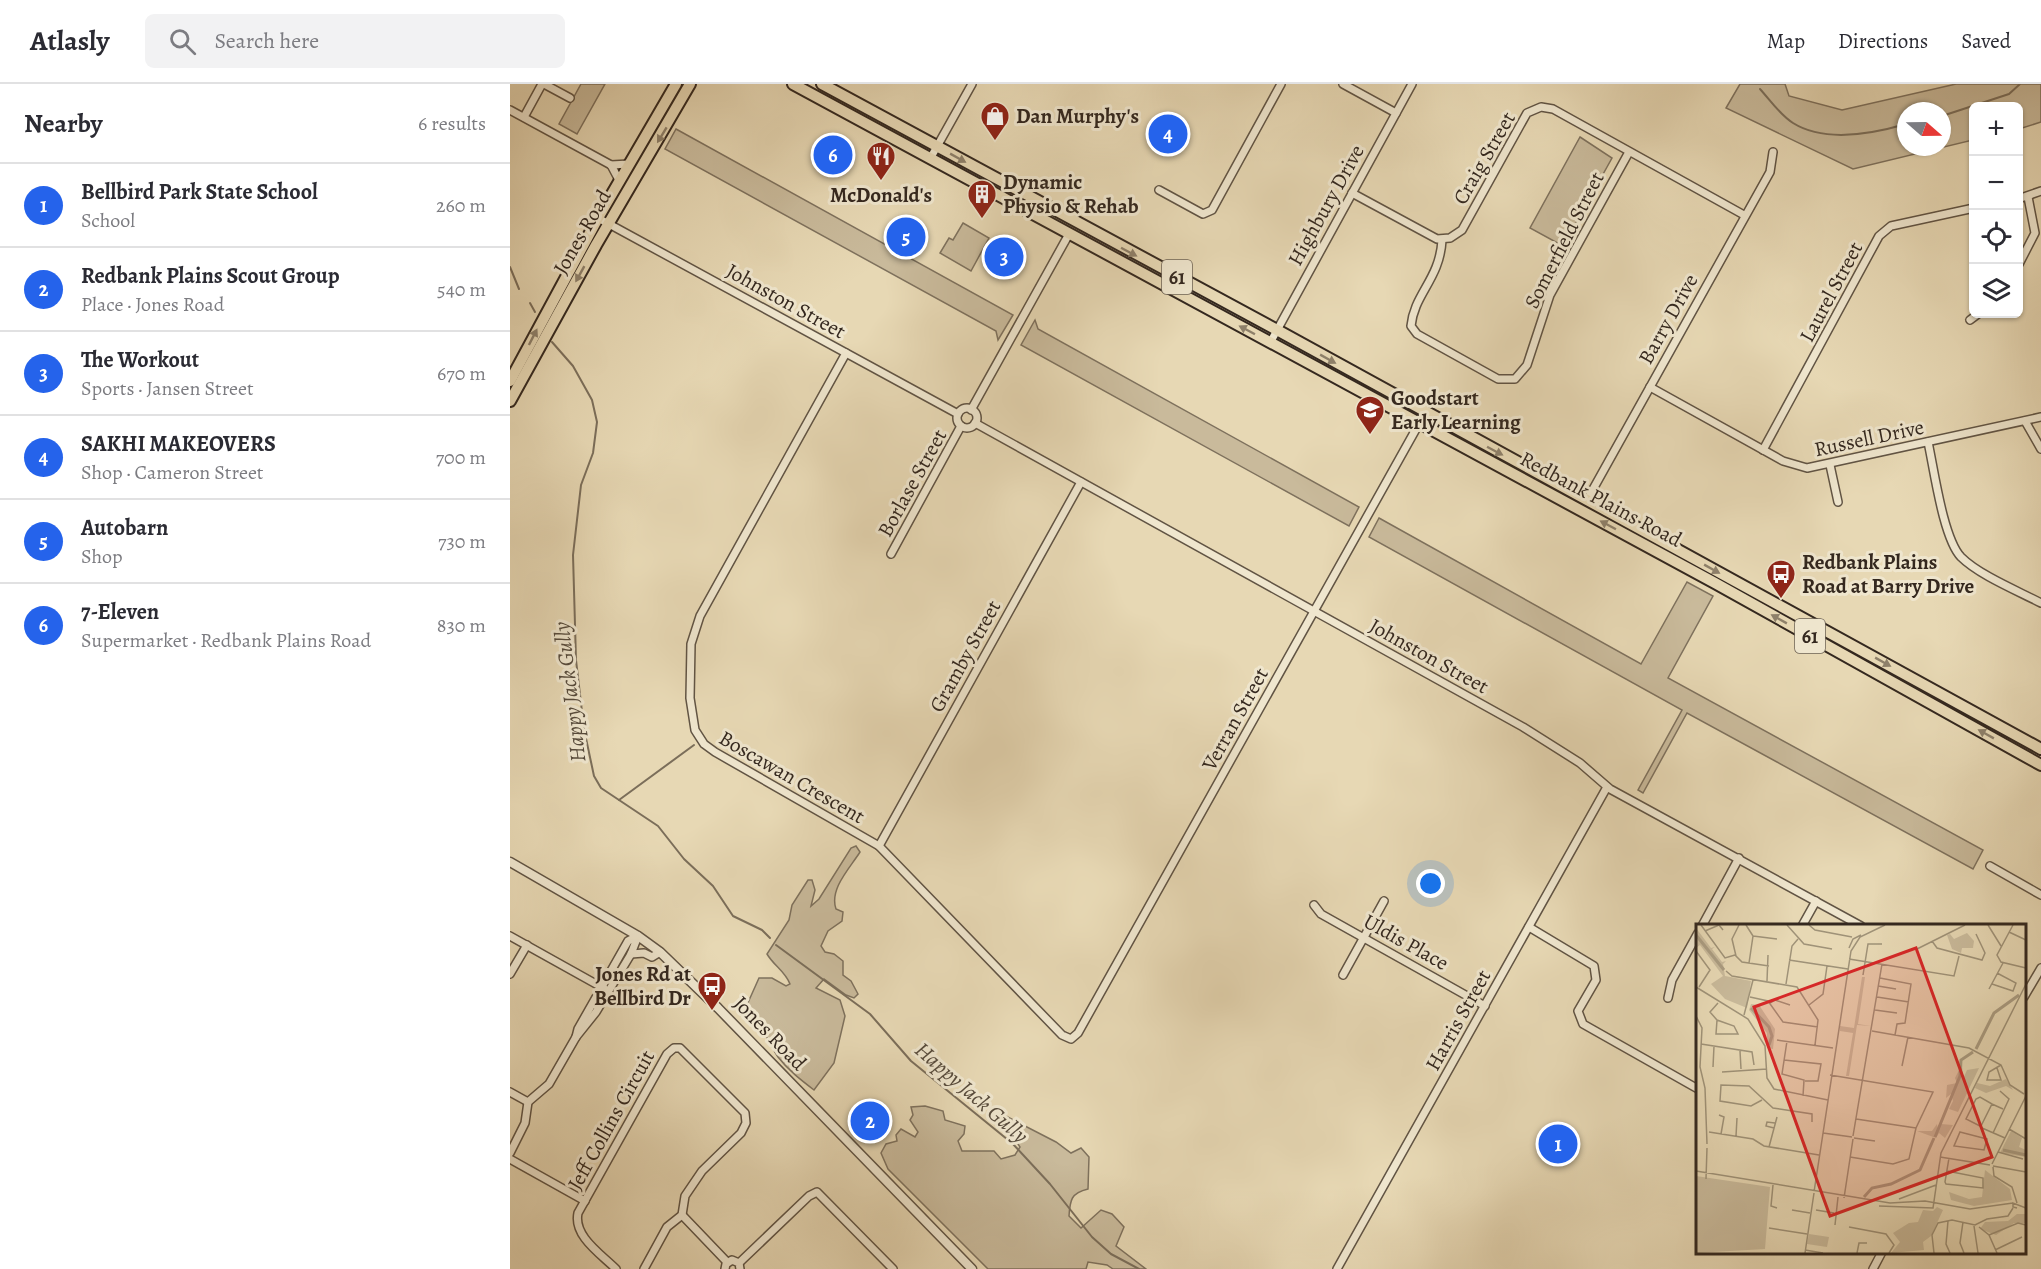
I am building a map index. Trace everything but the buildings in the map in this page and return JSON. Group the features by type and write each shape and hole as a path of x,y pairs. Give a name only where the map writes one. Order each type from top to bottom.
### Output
{"main road":[{"name":"Jones Road","path":"510,381 619,180 676,84"},
{"name":"Jones Road","path":"510,401 690,84"},
{"name":"Redbank Plains Road","path":"793,84 1270,343 1587,500 2041,750"},
{"name":"Redbank Plains Road","path":"825,86 1277,330 1422,418 2041,765"},
{"path":"825,86 833,99 868,118 872,128"},
{"path":"1077,224 1076,232 1108,249 1111,257"}],"street":[{"path":"524,117 543,84 570,99"},
{"path":"930,159 972,84"},
{"path":"1160,190 1203,214 1212,210 1281,84"},
{"path":"1343,84 1396,113"},
{"name":"Highbury Drive","path":"1270,343 1412,84"},
{"name":"Craig Street","path":"1442,240 1450,238 1461,230 1527,113 1541,107 1553,109 1744,215"},
{"path":"510,110 611,165 629,164"},
{"name":"Somerfield Street","path":"1442,240 1439,267 1412,316 1411,326 1417,334 1498,379 1515,380 1527,364 1550,296 1629,152"},
{"name":"Barry Drive","path":"1587,500 1770,172 1773,152"},
{"path":"611,165 619,180"},
{"path":"2023,198 2041,191"},
{"path":"1352,193 1442,240"},
{"path":"2020,264 2035,234 2028,197"},
{"name":"Laurel Street","path":"1763,450 1879,236 1891,226 1969,209"},
{"name":"Johnston Street","path":"598,218 958,414"},
{"path":"971,410 1069,234"},
{"name":"Boscawan Crescent","path":"846,353 700,616 690,644 690,698 695,730 704,744 879,846 1062,1035 1071,1038"},
{"name":"Russell Drive","path":"1650,387 1794,466 1817,468 2041,417"},
{"path":"964,409 971,410 976,416 975,423 969,428 961,426 957,421 958,414 964,409"},
{"name":"Verran Street","path":"1071,1038 1078,1033 1422,418"},
{"path":"2025,422 2041,449"},
{"name":"Johnston Street","path":"975,423 1556,747 1607,787 1858,924"},
{"name":"Borlase Street","path":"891,554 961,426"},
{"path":"1928,442 1949,534 1957,551 1969,563 2041,603"},
{"path":"1830,465 1838,502"},
{"name":"Gramby Street","path":"879,846 1080,482"},
{"name":"Harris Street","path":"1337,1269 1607,787"},
{"path":"1703,924 1739,858"},
{"name":"Jones Road","path":"510,862 638,936 660,952 718,1008 972,1269"},
{"path":"1990,866 2041,895"},
{"path":"1342,975 1384,901"},
{"path":"1803,924 1816,901"},
{"name":"Uldis Place","path":"1314,904 1322,914 1485,1005"},
{"path":"1529,927 1594,966 1596,980 1578,1011 1583,1024 1696,1088"},
{"path":"510,936 609,991"},
{"path":"576,1037 632,954 638,936"},
{"path":"510,1153 525,1123 528,1102 549,1084 628,942 638,936"},
{"path":"1668,998 1672,980 1696,937"},
{"path":"510,974 527,945"},
{"path":"632,954 644,953 652,957 660,952"},
{"path":"2026,995 2041,968"},
{"name":"Jeff Collins Circuit","path":"616,1269 580,1233 576,1223 585,1201 667,1054 674,1048 680,1048 745,1113 746,1123 741,1133 702,1171 686,1196 682,1215 667,1227 644,1269"},
{"path":"510,1092 528,1102"},
{"path":"510,1159 585,1201"},
{"path":"682,1215 726,1266 732,1260 740,1266 809,1196 817,1192 893,1269"},
{"path":"1873,1269 1881,1254"}],"shaded area":[{"path":"581,84 605,84 577,134 559,124"},
{"path":"1740,84 1785,84 1789,96 1842,110 1956,84 2041,84 2041,122 2023,128 2023,102 1969,102 1969,141 1951,145 1951,102 1897,102 1897,156 1907,156 1853,169 1726,108"},
{"path":"676,129 1013,315 998,340 996,331 665,149"},
{"path":"1580,137 1612,158 1563,246 1530,228"},
{"path":"963,223 989,238 971,271 940,253 949,238 953,240"},
{"path":"1035,320 1038,329 1359,507 1349,526 1021,345"},
{"path":"1379,518 1641,664 1687,582 1713,596 1668,678 1983,850 1973,869 1687,713 1643,793 1638,790 1682,710 1369,537"},
{"path":"856,846 860,852 835,894 836,909 843,912 842,921 828,931 821,946 825,952 834,954 843,961 843,975 851,981 858,994 854,998 846,995 824,979 816,988 840,1000 845,1016 834,1063 814,1090 778,1057 765,1034 751,1025 746,1007 759,978 772,978 786,986 790,984 767,954 789,920 792,905 808,880 812,880 815,890 811,906 819,899 851,848"},
{"path":"925,1106 943,1111 945,1120 965,1126 964,1134 958,1141 962,1151 994,1151 1001,1159 1015,1155 1020,1147 1012,1135 998,1126 1000,1113 1056,1142 1071,1153 1081,1148 1089,1157 1088,1189 1072,1198 1069,1216 1081,1228 1101,1210 1112,1214 1124,1227 1116,1246 1146,1269 1113,1269 1107,1265 1088,1262 1086,1269 988,1269 888,1169 881,1153 886,1144 897,1141 896,1135 901,1129 915,1137 918,1132 910,1120 913,1115 911,1107"}],"waterway":[{"path":"1951,113 2009,94 2020,84"},
{"path":"1760,89 1788,120 1819,133 1849,135 1897,126"},
{"name":"Happy Jack Gully","path":"510,267 519,289"},
{"name":"Happy Jack Gully","path":"530,303 535,312"},
{"name":"Happy Jack Gully","path":"552,342 573,366 592,400 597,422 593,453 581,485 573,555 576,660 584,729 594,776 601,788 658,826 684,859 713,886 733,916 762,930 770,938"},
{"path":"619,800 694,745"},
{"name":"Happy Jack Gully","path":"776,945 870,1014 911,1061 1013,1144 1050,1184 1092,1237 1111,1254 1139,1269"}],"place":[{"name":"SAKHI MAKEOVERS","path":"1168,134"},
{"name":"Dan Murphy's","path":"995,142"},
{"name":"7-Eleven","path":"833,155"},
{"name":"McDonald's","path":"881,182"},
{"name":"Dynamic Physio & Rehab","path":"982,220"},
{"name":"Autobarn","path":"906,237"},
{"name":"The Workout","path":"1004,257"},
{"name":"Goodstart Early Learning","path":"1370,436"},
{"name":"Redbank Plains Road at Barry Drive","path":"1781,600"},
{"name":"Jones Rd at Bellbird Dr","path":"712,1012"},
{"name":"Redbank Plains Scout Group","path":"870,1121"},
{"name":"Bellbird Park State School","path":"1558,1144"}]}
